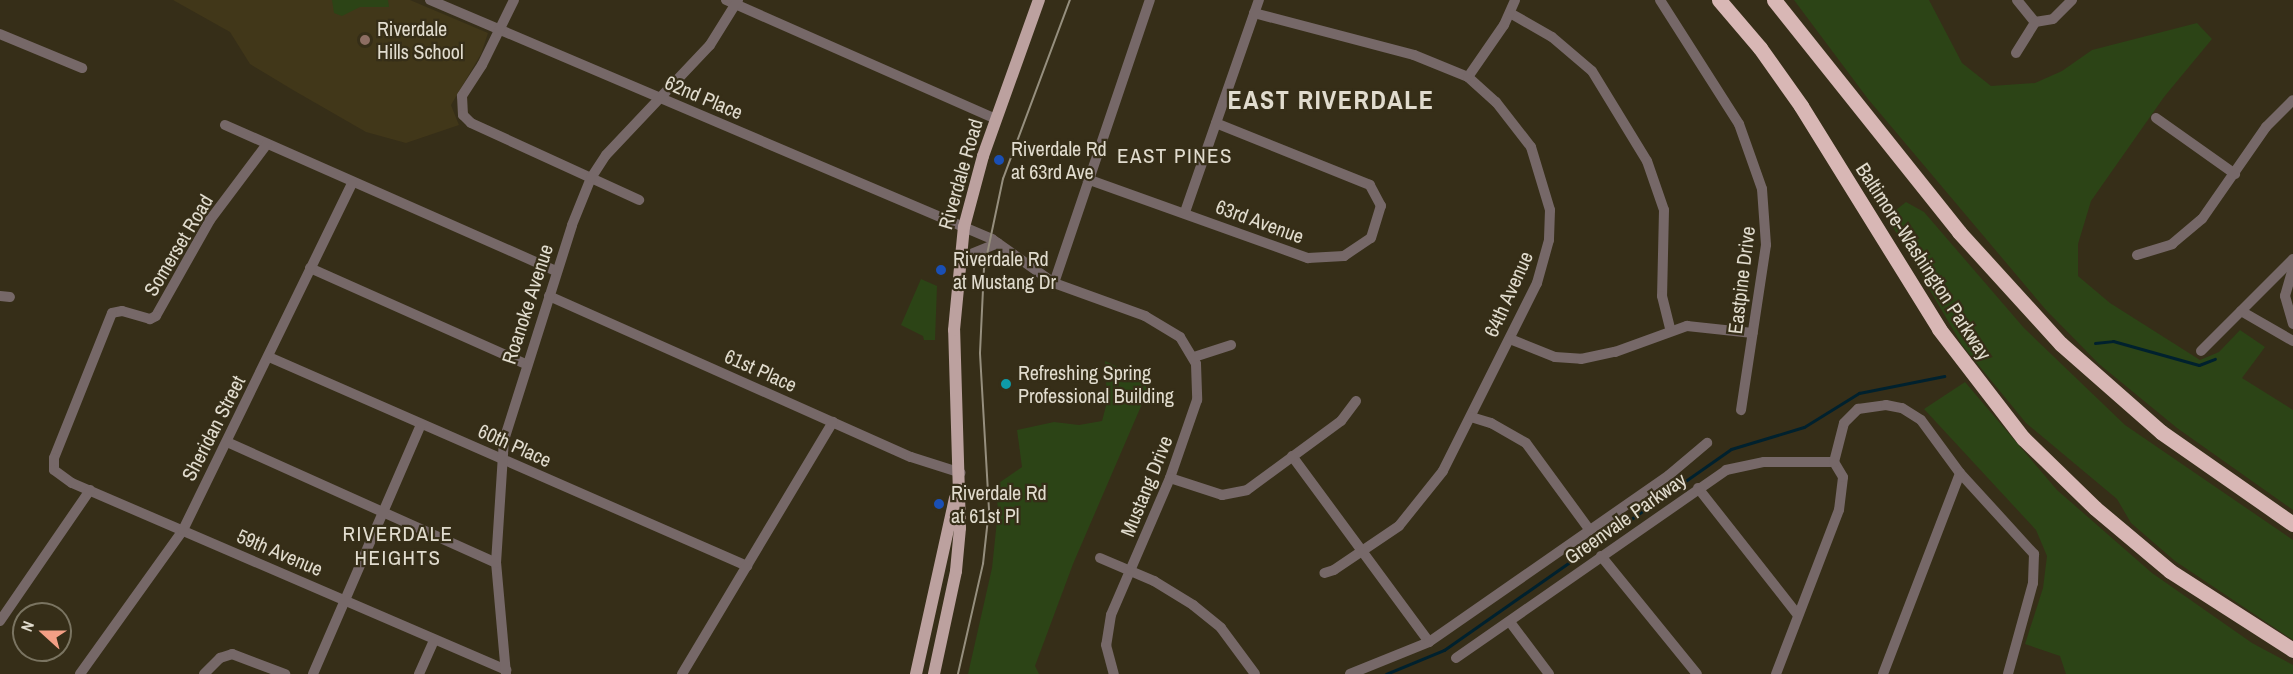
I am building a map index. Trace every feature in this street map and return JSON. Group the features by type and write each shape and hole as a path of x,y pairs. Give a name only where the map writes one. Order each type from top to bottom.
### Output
{"highway":[{"name":"Baltimore-Washington Parkway","path":"1719,0 1801,106 1939,329 2023,438 2095,508 2170,571 2293,650"},
{"name":"Baltimore-Washington Parkway","path":"1774,0 1959,232 2061,344 2161,432 2293,524"}],"main road":[{"name":"Riverdale Road","path":"934,674 956,571 961,473 954,346 959,259 964,227 996,119 1039,0"},
{"name":"Riverdale Road","path":"916,674 961,473"}],"street":[{"name":"62nd Place","path":"430,0 964,227"},
{"path":"514,0 460,102 463,115 483,129 639,200"},
{"path":"1054,283 1150,0"},
{"path":"1185,212 1258,0"},
{"path":"1468,77 1515,0"},
{"name":"Eastpine Drive","path":"1660,0 1729,104 1756,165 1767,226 1741,410"},
{"path":"2017,0 2035,22"},
{"path":"2016,53 2035,22 2053,19 2072,0"},
{"path":"733,2 996,119"},
{"name":"Roanoke Avenue","path":"506,672 496,563 502,460 507,427 556,271 591,178 619,138 710,45 733,2"},
{"name":"64th Avenue","path":"1254,13 1326,35 1414,55 1468,77 1496,102 1531,147 1550,210 1549,240 1542,269 1510,339 1443,471 1399,526 1324,573"},
{"path":"1509,13 1552,37 1593,71 1647,161 1664,210 1662,296 1671,331"},
{"path":"0,34 82,68"},
{"path":"2137,255 2172,244 2194,226 2235,174 2266,127 2293,100"},
{"path":"2156,118 2235,174"},
{"name":"63rd Avenue","path":"1088,179 1185,212 1296,255 1332,259 1364,245 1380,217 1381,206 1374,190 1345,173 1216,123"},
{"path":"225,124 352,183 556,271"},
{"name":"Somerset Road","path":"54,458 112,313 122,311 150,319 156,316 210,220 267,144"},
{"name":"Sheridan Street","path":"80,674 183,530 352,183"},
{"path":"964,227 998,243 1054,283 1161,323 1180,337 1194,357 1231,345"},
{"path":"959,259 998,243"},
{"path":"2201,351 2293,259"},
{"path":"310,268 526,364"},
{"path":"2293,268 2285,296 2293,324"},
{"name":"61st Place","path":"549,296 911,457 961,473"},
{"path":"2241,310 2293,340"},
{"path":"1510,339 1555,357 1581,359 1614,352 1671,331 1704,326 1753,333"},
{"name":"60th Place","path":"269,357 747,566"},
{"name":"Mustang Drive","path":"1114,674 1106,654 1106,633 1170,478 1197,400 1194,357"},
{"path":"1170,478 1230,495 1263,480 1341,421 1356,401"},
{"path":"1776,674 1839,510 1843,477 1834,462 1844,423 1858,409 1875,405 1896,406 1915,415 1941,442 1960,473 2027,543 2034,554 2033,583 2008,674"},
{"path":"1471,417 1508,431 1531,448 1589,529"},
{"path":"682,674 833,422"},
{"path":"313,674 421,424"},
{"path":"227,442 496,563"},
{"name":"Greenvale Parkway","path":"1350,674 1429,642 1707,443"},
{"path":"1292,456 1429,642"},
{"name":"59th Avenue","path":"54,458 56,474 506,672"},
{"name":"Greenvale Parkway","path":"1456,658 1726,470 1746,464 1834,462"},
{"path":"1883,674 1960,473"},
{"path":"1698,488 1798,615"},
{"path":"0,621 90,490"},
{"path":"1601,556 1697,674"},
{"path":"1100,558 1131,570 1174,593 1211,619 1255,674"},
{"path":"1510,622 1549,674"},
{"path":"419,674 434,640"},
{"path":"204,674 220,658 232,654 285,674"}],"shaded area":[{"path":"173,0 410,0 488,33 481,54 451,105 459,125 406,143 366,132 250,64 230,32"}],"green space":[{"path":"332,0 388,0 389,7 360,7 342,16 334,13"},
{"path":"1794,0 1929,0 1962,63 1991,86 2035,83 2062,71 2092,50 2197,23 2212,39 2164,97 2091,201 2078,244 2078,276 2110,303 2200,360 2219,352 2240,330 2265,347 2242,378 2293,410 2293,510 2177,428 2099,364 2046,310 1868,99"},
{"path":"1906,202 1924,212 2024,328 2125,425 2293,540 2293,640 2175,561 2131,523 2117,499 2026,423 1962,345 1887,217"},
{"path":"921,279 937,286 935,340 924,340 923,336 901,325"},
{"path":"1105,361 1151,383 1073,564 1035,666 1039,674 968,674 992,568 998,511 996,485 1022,467 1017,430 1054,422 1079,425 1102,421 1107,402"},
{"path":"1965,382 2057,490 2152,573 2252,643 2293,665 2293,674 2066,674 2060,656 2025,644 2043,588 2047,556 2036,530 1924,409"}],"waterway":[{"path":"2095,343 2113,341 2199,365 2215,359"},
{"path":"1386,674 1444,650 1731,449 1804,427 1859,393 1944,376"}],"tram line":[{"path":"958,674 983,564 989,510 980,353 984,269 1003,179 1070,0"}],"place":[{"name":"Riverdale Hills School","path":"365,40"},
{"name":"Riverdale Rd at 63rd Ave","path":"999,160"},
{"name":"Riverdale Rd at Mustang Dr","path":"941,270"},
{"name":"Refreshing Spring Professional Building","path":"1006,384"},
{"name":"Riverdale Rd at 61st Pl","path":"939,504"}],"district":[{"name":"EAST RIVERDALE","path":"1331,100"},
{"name":"EAST PINES","path":"1175,156"},
{"name":"RIVERDALE HEIGHTS","path":"398,546"}]}
